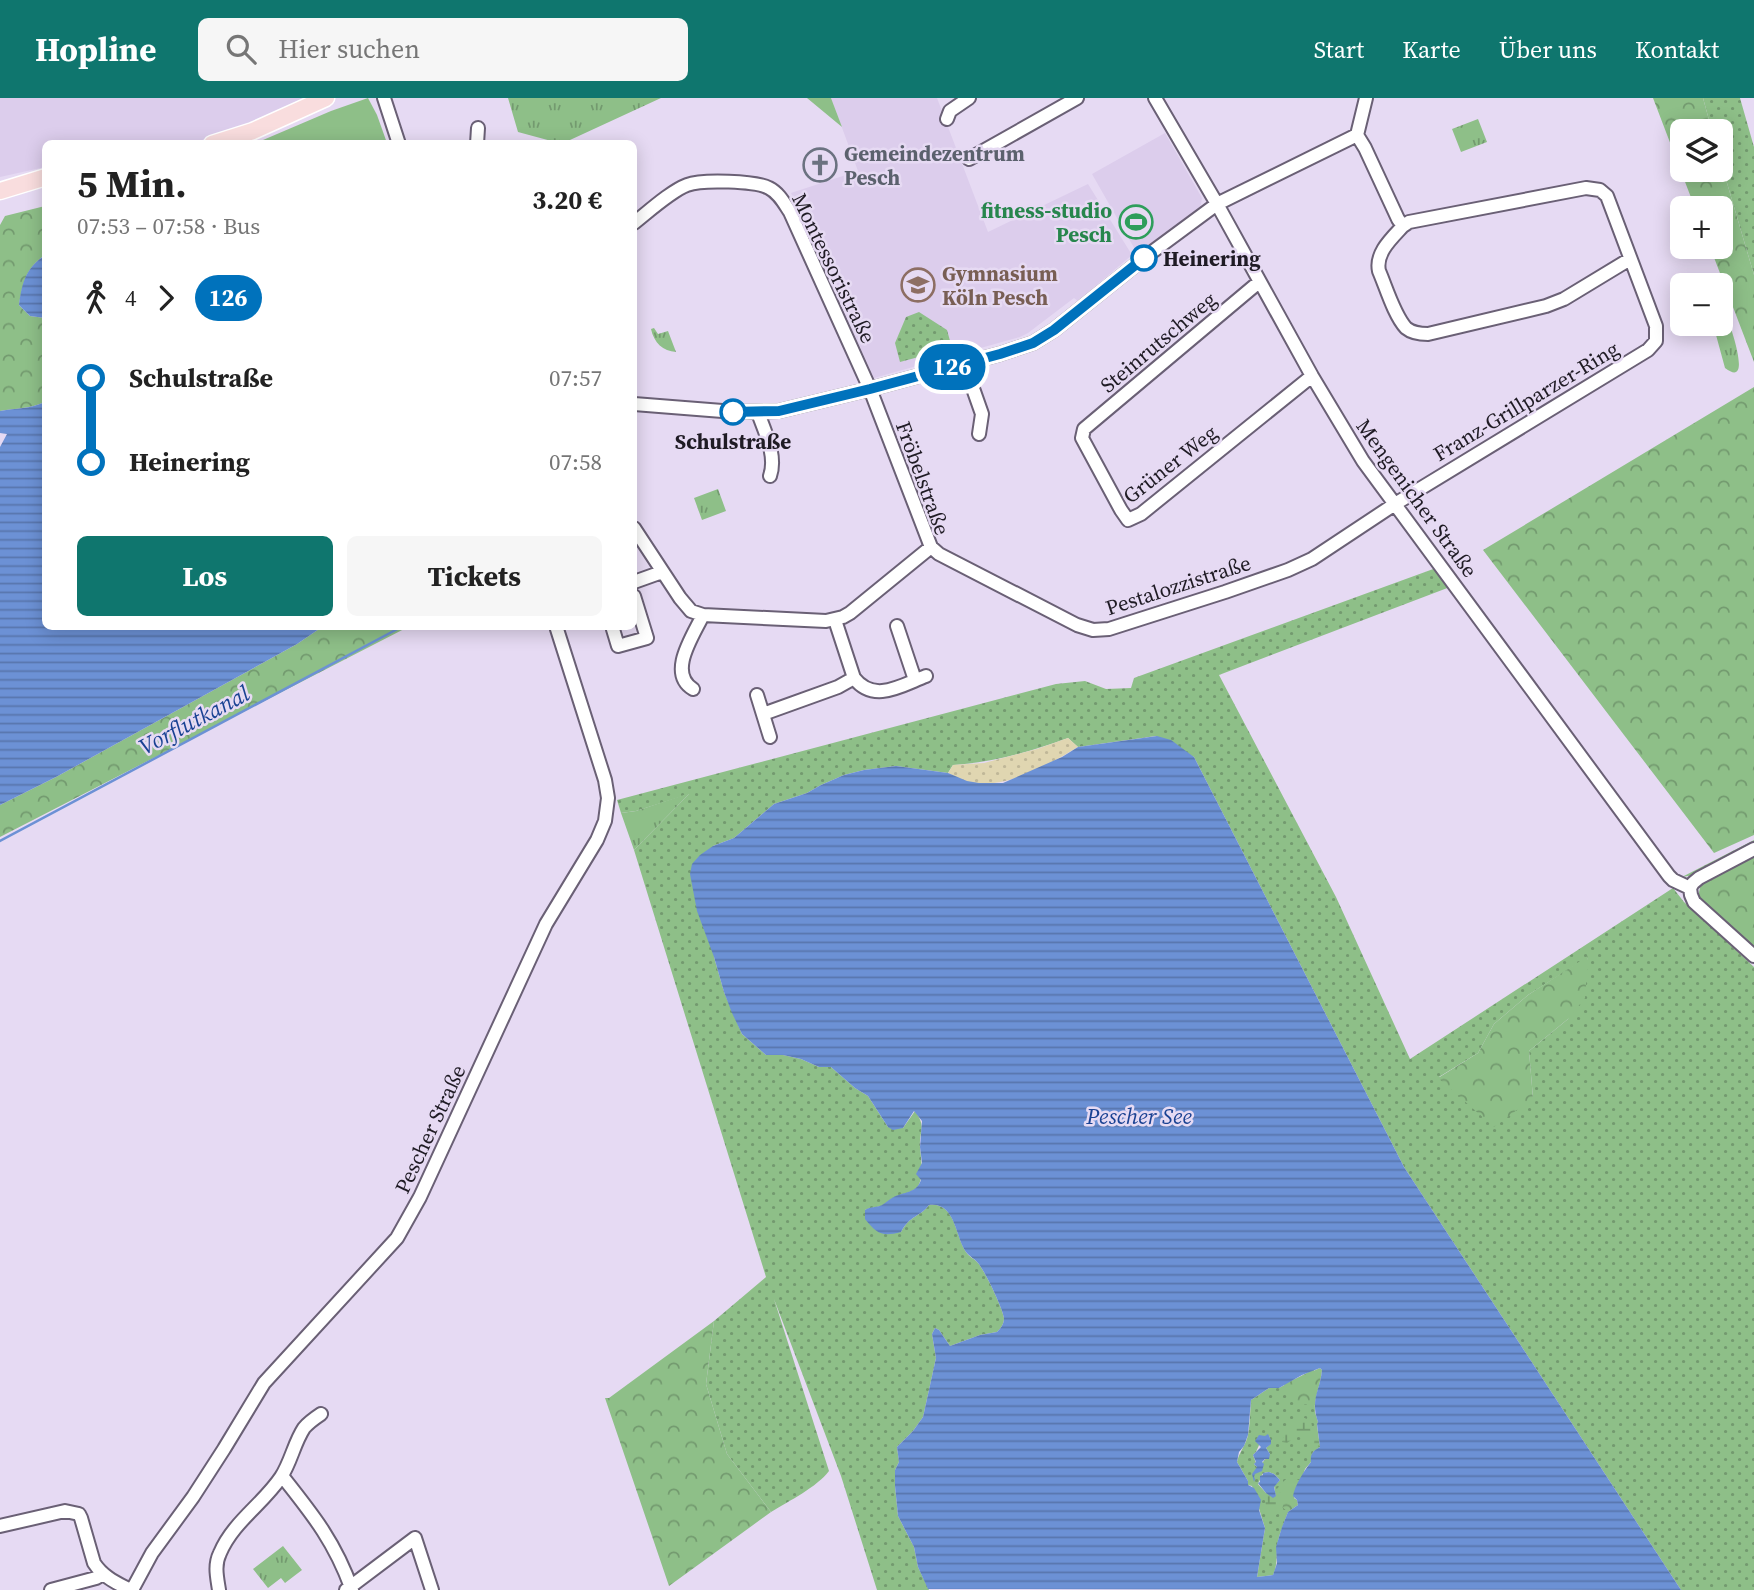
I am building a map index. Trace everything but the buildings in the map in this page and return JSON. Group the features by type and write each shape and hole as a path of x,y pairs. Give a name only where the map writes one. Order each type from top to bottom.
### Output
{"main road":[{"path":"225,140 253,131 326,98"},
{"path":"0,191 42,178"},
{"path":"0,183 19,185"}],"street":[{"path":"384,98 398,140"},
{"path":"947,119 950,111 970,98"},
{"path":"969,159 1077,98"},
{"name":"Mengenicher Straße","path":"1155,98 1352,444 1669,876 1690,888 1694,902 1754,956"},
{"path":"1366,98 1357,135 1403,226"},
{"path":"476,140 478,128"},
{"path":"637,404 735,412 779,411 1014,350 1054,330 1183,227 1217,204 1357,135"},
{"name":"Montessoristraße","path":"637,221 680,189 696,183 709,181 761,184 777,193 790,212 870,389"},
{"path":"1594,188 1606,196 1630,259 1564,299 1546,306 1420,334 1407,328 1399,317 1379,271 1381,253 1403,226 1417,221 1594,188"},
{"name":"Franz-Grillparzer-Ring","path":"1395,504 1653,345 1657,336 1653,319 1630,259"},
{"name":"Steinrutschweg","path":"1082,433 1259,282"},
{"path":"964,363 982,414 979,434"},
{"name":"Grüner Weg","path":"1082,433 1082,438 1128,520 1135,518 1312,376"},
{"name":"Fröbelstraße","path":"835,620 850,613 931,547 870,389"},
{"path":"758,413 772,457 770,476"},
{"name":"Pestalozzistraße","path":"931,547 939,554 1077,625 1093,630 1109,629 1289,570 1332,547 1395,504"},
{"path":"637,533 691,611 703,615 835,620 855,678 860,685 875,692 884,692 920,678 897,626"},
{"path":"637,581 663,572"},
{"path":"694,689 687,685 681,666 703,615"},
{"path":"613,630 618,646 647,638 637,619"},
{"name":"Pescher Straße","path":"131,1590 152,1553 193,1497 264,1383 397,1238 421,1196 546,924 597,840 608,808 605,780 557,630"},
{"path":"763,714 838,687 855,678"},
{"path":"757,695 770,737"},
{"path":"1690,888 1699,878 1754,849"},
{"path":"219,1590 216,1562 220,1552 240,1523 282,1476 303,1429 321,1414"},
{"path":"282,1476 319,1522 342,1563 350,1589 415,1538 432,1590"},
{"path":"0,1526 65,1511 79,1514 94,1563 103,1574 131,1590"},
{"path":"51,1590 103,1574"}],"shaded area":[{"path":"0,98 315,98 250,128 202,140 42,140 42,168 0,177"},
{"name":"Gymnasium Köln Pesch","path":"831,98 937,98 988,232 1088,184 1132,255 1078,301 1074,298 1020,337 874,378 791,193 858,171"},
{"path":"1165,133 1202,198 1201,204 1137,253 1092,174"}],"green space":[{"path":"368,98 386,140 263,140"},
{"path":"508,98 661,98 570,140 548,140 518,132"},
{"path":"807,98 831,98 842,127"},
{"path":"1653,98 1703,98 1709,119 1670,119 1670,143"},
{"path":"1703,98 1740,98 1754,147 1754,275 1727,182 1733,182 1733,119 1709,119"},
{"path":"1478,119 1487,142 1461,152 1452,129"},
{"path":"1685,182 1727,182 1731,196 1690,196"},
{"path":"1733,203 1754,275 1754,362 1733,307 1733,273 1720,273 1715,259 1733,259"},
{"path":"42,207 42,258 26,276 19,305 30,316 42,318 42,403 0,411 0,225 5,216"},
{"path":"919,312 947,330 952,348 900,362 895,343 906,317"},
{"path":"654,328 658,334 668,331 676,352 663,348 657,342 652,334 651,329"},
{"path":"1733,335 1738,353 1738,370 1733,372 1725,368 1716,336"},
{"path":"1754,387 1754,835 1714,853 1483,550"},
{"path":"718,489 726,511 702,520 694,498"},
{"path":"1436,568 1450,587 1219,675 1336,897 1410,1059 1673,888 1684,902 1754,967 1754,1590 1681,1590 1404,1167 1194,757 1156,736 1078,747 1068,738 1012,756 953,765 948,773 896,766 864,770 844,775 807,793 774,804 734,838 713,846 714,957 724,992 742,1034 766,1055 783,1055 819,1067 831,1067 868,1096 888,1127 903,1128 915,1111 922,1125 922,1170 918,1186 881,1206 865,1210 901,1232 908,1222 929,1205 945,1209 954,1221 966,1252 985,1274 1004,1318 997,1332 950,1346 935,1328 932,1334 936,1358 923,1417 897,1447 899,1462 895,1470 895,1486 898,1516 914,1547 918,1567 929,1590 877,1590 841,1476 774,1299 829,1471 810,1488 771,1512 727,1454 706,1384 714,1321 766,1277 634,850 689,794 636,811 621,813 617,800 1056,684 1085,681 1106,689 1131,688 1134,678","holes":["1588,957 1568,1019 1529,1051 1533,1098 1439,1077 1478,1053 1494,1024 1528,995"]},
{"path":"318,630 402,630 0,837 0,805 297,644"},
{"path":"690,793 634,850 621,813 636,811"},
{"path":"1754,840 1754,845 1694,875 1682,877"},
{"path":"1754,855 1754,950 1698,897 1701,883"},
{"path":"1588,956 1585,998 1568,1019 1529,1051 1533,1098 1494,1127 1438,1078 1478,1053 1494,1024 1528,995"},
{"path":"714,1321 706,1384 727,1454 771,1512 669,1586 605,1398 609,1398"},
{"path":"1320,1368 1322,1370 1315,1405 1288,1400 1284,1384"},
{"path":"1314,1369 1315,1412 1320,1447 1313,1452 1311,1462 1305,1469 1282,1528 1273,1575 1257,1577 1265,1528 1252,1486 1248,1485 1237,1462 1248,1435 1251,1400 1269,1388 1279,1388","holes":["1263,1436 1269,1436 1271,1443 1266,1448 1270,1454 1257,1467 1253,1455","1269,1472 1280,1480 1274,1486 1276,1496 1266,1493 1258,1484 1263,1473"]},
{"path":"1299,1416 1311,1423 1310,1430 1318,1438 1320,1446 1300,1434 1287,1443 1282,1442 1285,1431"},
{"path":"1285,1480 1300,1480 1294,1498 1298,1505 1288,1512 1282,1507 1284,1497 1280,1492 1276,1496 1275,1491"},
{"path":"1280,1492 1284,1497 1283,1506 1278,1514 1273,1516 1266,1505 1266,1493 1273,1498"},
{"path":"283,1546 302,1570 285,1583 281,1578 268,1588 253,1569"}],"sand":[{"path":"1068,738 1078,747 1011,780 982,784 965,781 948,773 953,765 984,763"}],"water":[{"path":"42,258 42,318 30,316 19,305 26,276"},
{"path":"42,403 42,630 318,630 297,644 56,777 0,805 0,447 7,434 0,433 0,411"},
{"name":"Pescher See","path":"1157,736 1171,740 1194,757 1404,1167 1681,1590 928,1589 918,1567 914,1547 898,1516 895,1486 895,1470 899,1462 897,1447 923,1417 936,1358 932,1334 935,1328 950,1346 997,1332 1003,1322 1003,1313 985,1274 962,1246 954,1222 945,1209 929,1205 908,1222 901,1232 889,1234 877,1231 865,1219 865,1210 882,1205 919,1185 921,1180 916,1174 922,1163 922,1121 914,1111 903,1128 893,1130 888,1127 868,1096 831,1067 819,1067 783,1055 766,1055 742,1034 724,992 697,911 690,874 692,864 700,855 713,846 734,838 774,804 807,793 844,775 896,766 948,773 979,783 1003,783 1078,747","holes":["1320,1368 1322,1370 1315,1407 1320,1447 1312,1453 1311,1462 1296,1487 1293,1496 1298,1505 1288,1512 1282,1527 1276,1547 1277,1563 1273,1575 1257,1577 1265,1528 1259,1510 1261,1500 1254,1488 1248,1485 1237,1462 1248,1435 1251,1400 1269,1388 1279,1388 1302,1375"]},
{"path":"1268,1434 1271,1440 1271,1444 1266,1448 1270,1454 1269,1459 1262,1462 1262,1471 1255,1474 1254,1482 1252,1474 1257,1467 1253,1455 1261,1447 1255,1441 1259,1435"},
{"path":"1269,1472 1280,1480 1274,1487 1276,1496 1273,1498 1258,1483 1263,1473"}],"waterway":[{"name":"Vorflutkanal","path":"0,841 396,630"}],"bus line":[{"name":"126","path":"733,412 779,411 870,389 1033,343 1054,330 1144,258"}],"place":[{"name":"Gemeindezentrum Pesch","path":"820,165"},
{"name":"fitness-studio Pesch","path":"1136,222"},
{"name":"Heinering","path":"1144,258"},
{"name":"Gymnasium Köln Pesch","path":"918,285"},
{"name":"Schulstraße","path":"733,412"}]}
